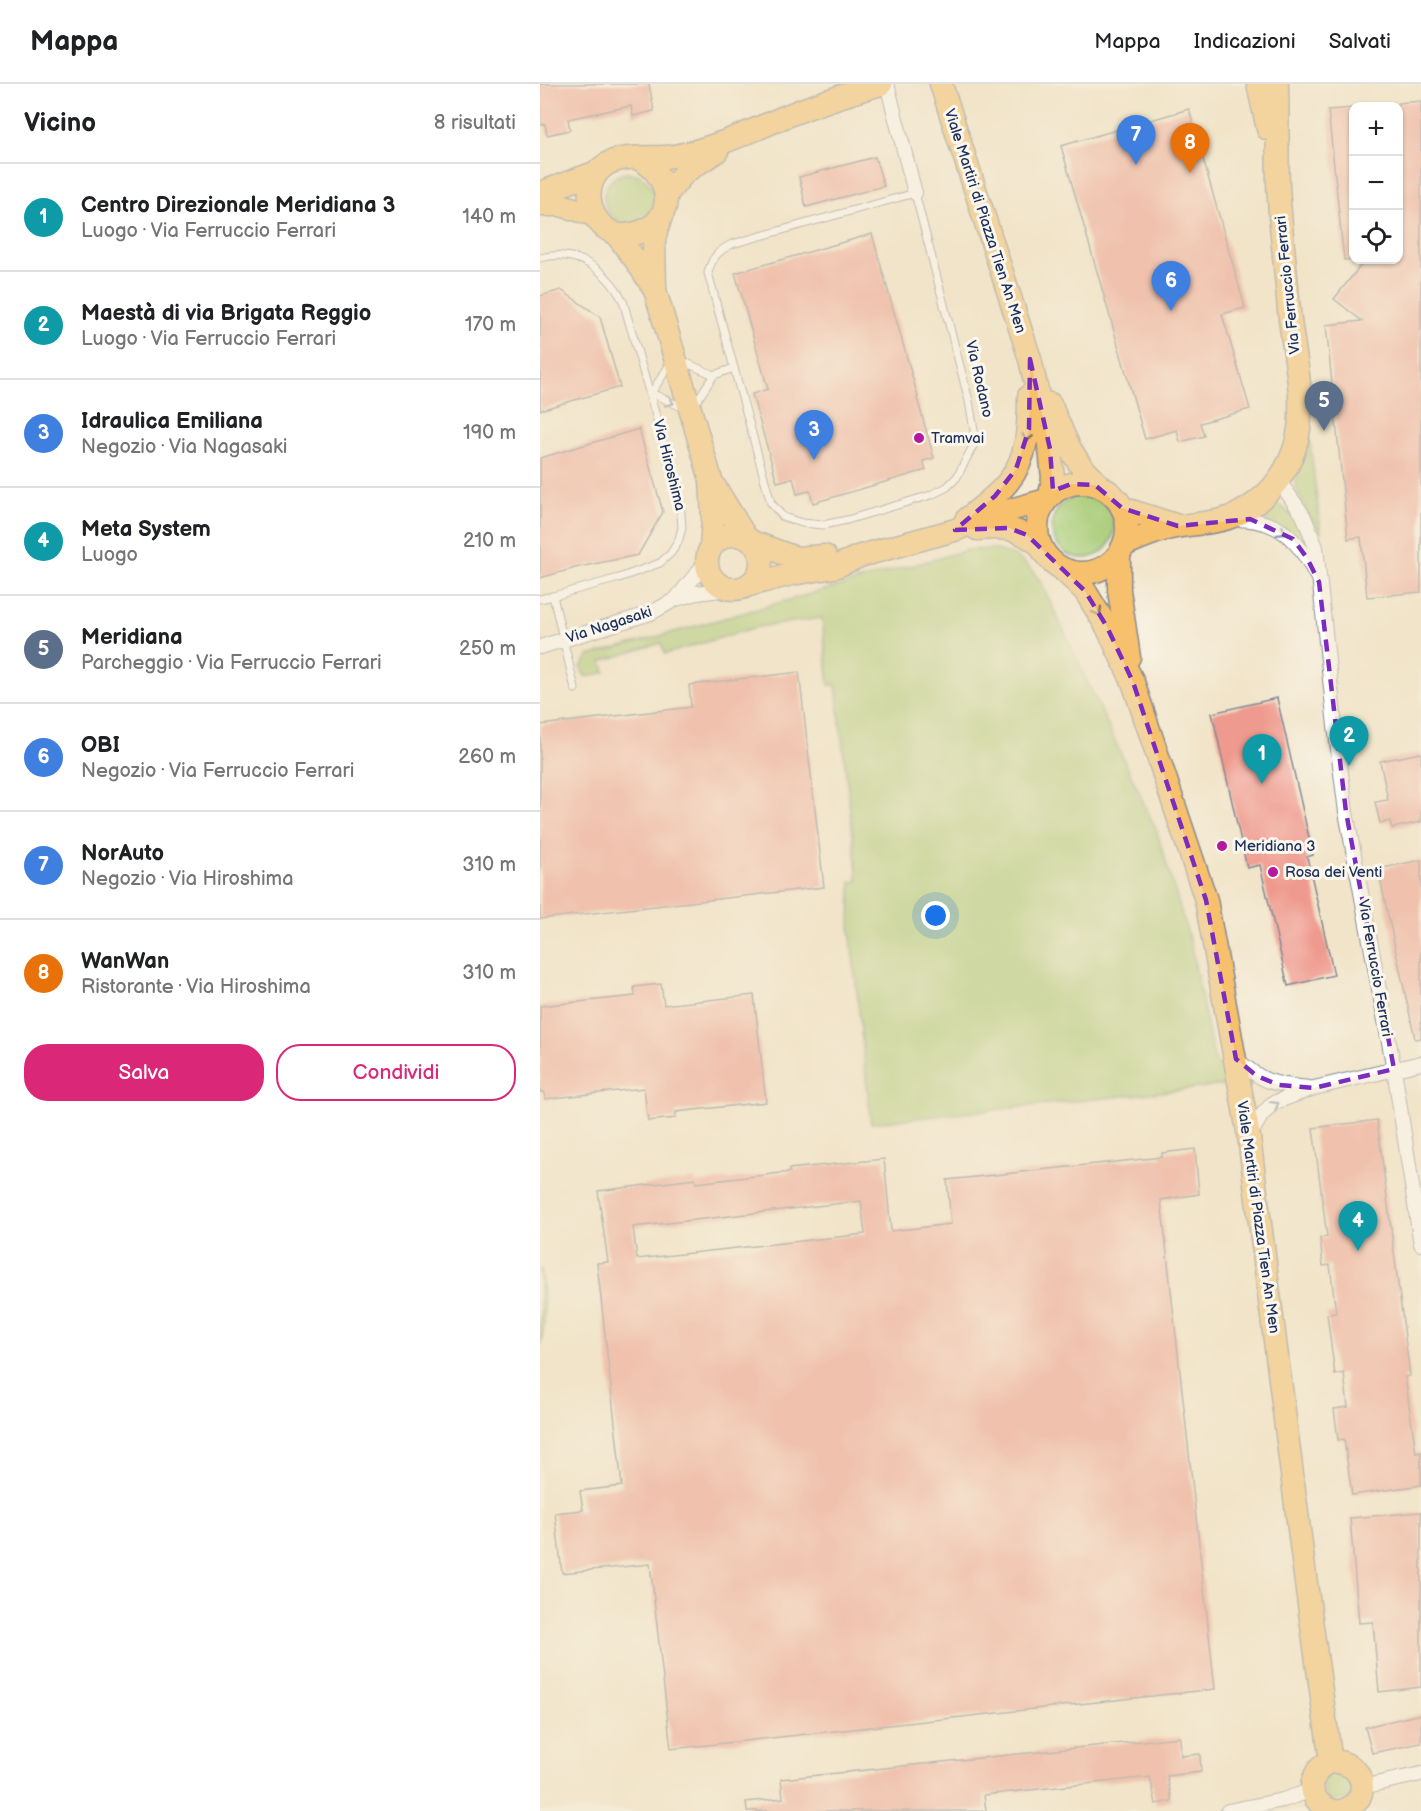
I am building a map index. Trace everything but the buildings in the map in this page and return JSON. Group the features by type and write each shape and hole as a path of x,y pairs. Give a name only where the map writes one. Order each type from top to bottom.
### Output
{"main road":[{"path":"655,290 616,234 600,223 590,205 591,182 605,164 616,159 675,156 735,139 821,102 881,84"},
{"name":"Viale Martiri di Piazza Tien An Men","path":"941,84 1030,359 1069,447 1081,466 1102,488 1114,496 1122,508 1127,526 1122,550 1119,590 1133,682"},
{"path":"1258,84 1278,184"},
{"name":"Via Ferruccio Ferrari","path":"1226,519 1256,502 1279,481 1293,454 1296,441 1300,401 1278,184 1277,84"},
{"path":"616,234 640,233 653,227 663,205 685,172 735,139"},
{"path":"639,159 658,172 664,183 663,205 654,239 655,290 711,480 713,519 709,554 713,579 720,585 739,587 756,579 761,570 760,551 750,540 711,480"},
{"path":"540,193 597,172"},
{"path":"540,206 561,205 594,215"},
{"path":"955,530 1009,481 1016,469 1026,445 1029,429 1030,359"},
{"name":"Viale Martiri di Piazza Tien An Men","path":"1030,359 1052,464 1048,498 1038,518 1037,536 1048,558 1085,591 1107,627 1133,682 1206,900 1249,1137 1331,1762"},
{"path":"1048,498 1071,484 1083,483 1102,488"},
{"name":"Via Nagasaki","path":"739,587 792,574 835,567 860,556 955,530 989,516 1048,498"},
{"path":"1122,508 1178,526"},
{"path":"1061,568 1073,573 1086,574 1110,564 1122,550 1152,533 1178,526 1200,525 1226,519"},
{"name":"Via Nagasaki","path":"955,530 1009,528 1027,535 1040,545"},
{"name":"Via Nagasaki","path":"709,554 717,540 734,534 796,558 860,556"},
{"path":"1334,1811 1318,1803 1312,1790 1315,1775 1320,1769 1331,1762 1339,1761 1353,1767 1361,1779 1362,1787 1352,1807 1341,1811"}],"street":[{"name":"Via Rodano","path":"887,84 915,193"},
{"name":"Via Ferruccio Ferrari","path":"1279,481 1303,515 1316,547 1346,812 1394,1069 1421,1244"},
{"name":"Via Ferruccio Ferrari","path":"1226,519 1250,519 1272,525 1293,539 1307,558 1319,582"},
{"name":"Via Nagasaki","path":"676,599 709,554"},
{"name":"Via Nagasaki","path":"540,647 651,613 676,599 697,593 739,587"},
{"path":"1236,1059 1257,1076 1279,1085 1314,1088"},
{"path":"1249,1137 1261,1116 1273,1103 1314,1088 1421,1063"},
{"path":"1362,1787 1421,1774"},
{"path":"1228,1811 1248,1809 1312,1790"}],"lane":[{"path":"690,411 714,375 734,368 708,273 711,261 718,251 732,244 915,193"},
{"name":"Via Rodano","path":"734,368 771,503 783,517 802,523 823,525 931,495 947,487 957,477 973,446 969,401 915,193"},
{"name":"Via Hiroshima","path":"540,258 554,255 579,259 592,264 615,285 624,301 680,500 682,528 678,542 666,558 650,567 540,599"},
{"path":"651,393 675,358 714,375"},
{"name":"Via Hiroshima","path":"651,393 690,411"},
{"path":"553,596 575,689"}],"highlighted area":[{"path":"1030,359 1050,449 1053,491 1071,484 1095,485 1122,508 1178,526 1250,519 1293,539 1307,558 1319,582 1346,812 1394,1069 1314,1088 1279,1085 1257,1076 1236,1059 1206,900 1133,682 1107,627 1085,591 1027,535 1009,528 955,530 995,496 1016,469 1029,429"}],"green space":[{"path":"624,173 634,173 647,180 654,193 654,203 647,216 634,223 624,223 615,219 608,212 604,203 604,193 608,184 615,177"},
{"path":"1309,434 1321,533 1306,511 1295,486"},
{"path":"1077,496 1089,496 1105,505 1112,515 1114,527 1112,539 1105,549 1089,558 1077,558 1066,553 1057,544 1052,533 1052,521 1057,510 1066,501"},
{"path":"1275,504 1289,513 1300,526 1312,557 1257,515"},
{"path":"995,549 1023,561 1042,584 1156,829 1190,941 1214,1059 1222,1065 1225,1085 871,1123 850,929 851,882 858,881 836,685 829,685 822,618 757,627 665,654 661,643 602,661 605,672 588,677 584,675 581,667 589,656 967,550"},
{"path":"540,1267 544,1327 540,1346"},
{"path":"1334,1770 1353,1779 1349,1800 1327,1801 1321,1780"}],"place":[{"name":"NorAuto","path":"1136,165"},
{"name":"WanWan","path":"1190,173"},
{"name":"OBI","path":"1171,311"},
{"name":"Meridiana","path":"1324,431"},
{"name":"Tramvai","path":"919,438"},
{"name":"Idraulica Emiliana","path":"814,460"},
{"name":"Maestà di via Brigata Reggio","path":"1349,766"},
{"name":"Centro Direzionale Meridiana 3","path":"1262,784"},
{"name":"Meridiana 3","path":"1222,846"},
{"name":"Rosa dei Venti","path":"1273,872"},
{"name":"Meta System","path":"1358,1251"}]}
